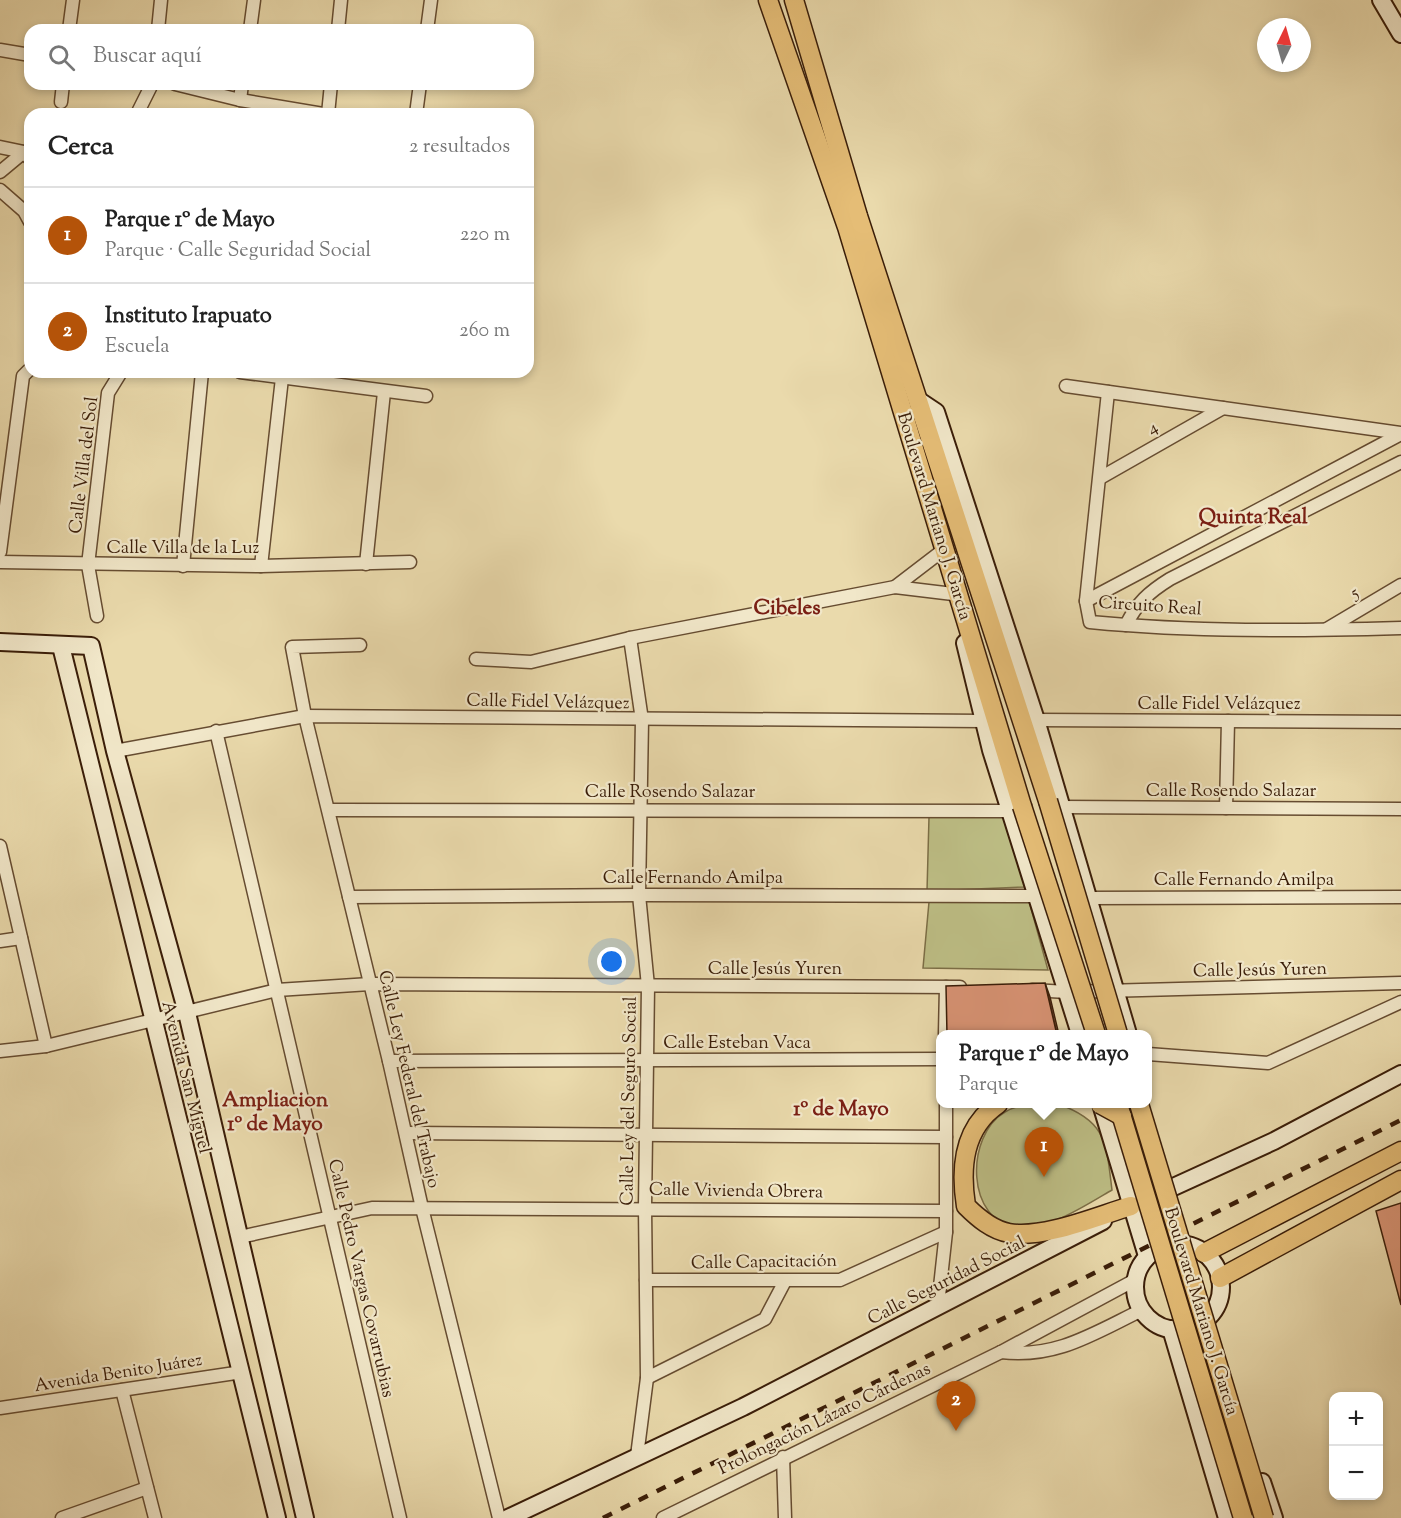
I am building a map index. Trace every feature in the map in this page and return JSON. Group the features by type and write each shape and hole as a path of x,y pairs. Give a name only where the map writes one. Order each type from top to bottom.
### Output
{"main road":[{"name":"Boulevard Mariano J. García","path":"768,0 837,173 918,400 1054,804 1117,1030"},
{"name":"Boulevard Mariano J. García","path":"794,0 837,173 1016,809 1094,1030"},
{"path":"993,1108 978,1120 963,1157 966,1206 980,1220 1006,1233 1027,1235 1131,1206"},
{"name":"Boulevard Mariano J. García","path":"1140,1108 1264,1518"},
{"name":"Boulevard Mariano J. García","path":"1120,1110 1243,1518"},
{"path":"1204,1253 1401,1151"},
{"path":"1220,1278 1401,1180"}],"street":[{"path":"70,24 73,0"},
{"path":"159,24 161,0"},
{"path":"251,24 254,0"},
{"path":"339,24 341,0"},
{"path":"428,24 431,0"},
{"path":"1381,0 1401,34"},
{"path":"0,51 24,54"},
{"path":"61,102 62,90"},
{"path":"140,108 149,90"},
{"path":"199,90 289,108"},
{"path":"240,100 241,90"},
{"path":"326,108 330,90"},
{"path":"417,108 419,90"},
{"path":"0,147 24,154"},
{"path":"0,172 24,157"},
{"path":"0,190 24,211"},
{"path":"0,552 24,375"},
{"name":"Calle Villa del Sol","path":"97,616 88,565 108,393 118,378"},
{"path":"183,566 201,378"},
{"path":"261,566 282,378 426,396"},
{"path":"1066,386 1401,433"},
{"path":"366,564 384,392"},
{"name":"Circuito Real","path":"1108,392 1086,601 1090,622 1126,626 1325,630 1401,628"},
{"path":"918,400 936,412 1036,720 1054,804 1087,898 1127,1030"},
{"name":"4","path":"1100,478 1222,408"},
{"path":"1086,601 1401,433"},
{"path":"1126,626 1133,611 1147,593 1401,462"},
{"path":"932,505 983,721 1016,809 1037,896 1078,1030"},
{"path":"1257,510 1266,531"},
{"path":"895,587 942,551"},
{"name":"Calle Villa de la Luz","path":"0,562 183,566 410,562"},
{"name":"5","path":"1325,630 1401,585"},
{"path":"476,659 531,662 630,638 895,587 953,594"},
{"name":"Calle Ley del Seguro Social","path":"630,638 642,720 639,894 648,986 645,1208 647,1378 637,1456"},
{"path":"0,642 62,646"},
{"name":"Calle Ley Federal del Trabajo","path":"360,645 292,647 305,716 389,1060 422,1208 499,1518"},
{"name":"Avenida San Miguel","path":"277,1518 152,1020 62,646 91,646 115,751 188,1013 305,1518"},
{"name":"Calle Fidel Velázquez","path":"115,751 305,716 983,721"},
{"name":"Calle Fidel Velázquez","path":"1036,720 1401,722"},
{"path":"1226,808 1228,721"},
{"name":"Calle Pedro Vargas Covarrubias","path":"216,731 400,1518"},
{"name":"Calle Rosendo Salazar","path":"1054,804 1401,809"},
{"name":"Calle Rosendo Salazar","path":"329,810 1016,809"},
{"path":"0,846 46,1046"},
{"name":"Calle Fernando Amilpa","path":"349,897 639,894 1037,896"},
{"name":"Calle Fernando Amilpa","path":"1087,898 1401,897"},
{"path":"0,941 21,938"},
{"name":"Calle Jesús Yuren","path":"1023,990 1067,992 1401,983"},
{"name":"Calle Jesús Yuren","path":"0,1051 46,1046 277,990 370,984 968,988"},
{"path":"945,1030 946,987"},
{"path":"1152,1054 1268,1063 1401,1002"},
{"name":"Calle Esteban Vaca","path":"389,1060 936,1059"},
{"name":"Calle Seguridad Social","path":"508,1518 743,1407 1131,1206 1274,1141 1401,1074"},
{"path":"938,1305 946,1211 946,1108"},
{"path":"1101,1108 1147,1256"},
{"path":"1148,1108 1187,1245"},
{"path":"406,1133 946,1137"},
{"name":"Calle Vivienda Obrera","path":"240,1237 372,1208 946,1211"},
{"name":"Calle Capacitación","path":"646,1280 840,1280 945,1233"},
{"path":"1187,1245 1204,1253 1216,1268 1220,1278 1219,1298 1209,1316 1185,1329 1171,1329 1150,1319 1137,1301 1135,1280 1147,1256 1166,1246 1187,1245"},
{"name":"Prolongación Lázaro Cárdenas","path":"663,1518 783,1457 1001,1352 1135,1280"},
{"path":"647,1378 765,1319 785,1281"},
{"path":"1001,1352 1042,1353 1076,1342 1142,1310"},
{"path":"1209,1316 1274,1518"},
{"path":"1171,1329 1227,1518"},
{"path":"1186,1382 1201,1368 1213,1365 1226,1368"},
{"name":"Avenida Benito Juárez","path":"0,1408 242,1372"},
{"path":"122,1390 155,1518"},
{"path":"783,1457 785,1518"},
{"path":"62,1518 147,1488"}],"green space":[{"path":"929,817 1005,817 1025,887 927,891"},
{"path":"1029,901 1048,970 923,968 929,902"},
{"path":"1067,1108 1086,1118 1095,1126 1105,1147 1112,1190 1067,1215 1042,1225 1019,1228 1001,1223 988,1211 980,1195 977,1177 978,1157 983,1139 992,1123 1011,1109"}],"building":[{"path":"1045,983 1056,1030 947,1030 946,986"},
{"path":"1401,1203 1401,1305 1376,1211"}],"railway":[{"path":"603,1518 1401,1120"}],"place":[{"name":"Parque 1º de Mayo","path":"1044,1177"},
{"name":"Instituto Irapuato","path":"956,1431"}],"district":[{"name":"Quinta Real","path":"1253,516"},
{"name":"Cibeles","path":"787,607"},
{"name":"1º de Mayo","path":"841,1108"},
{"name":"Ampliacion 1º de Mayo","path":"275,1111"}]}
